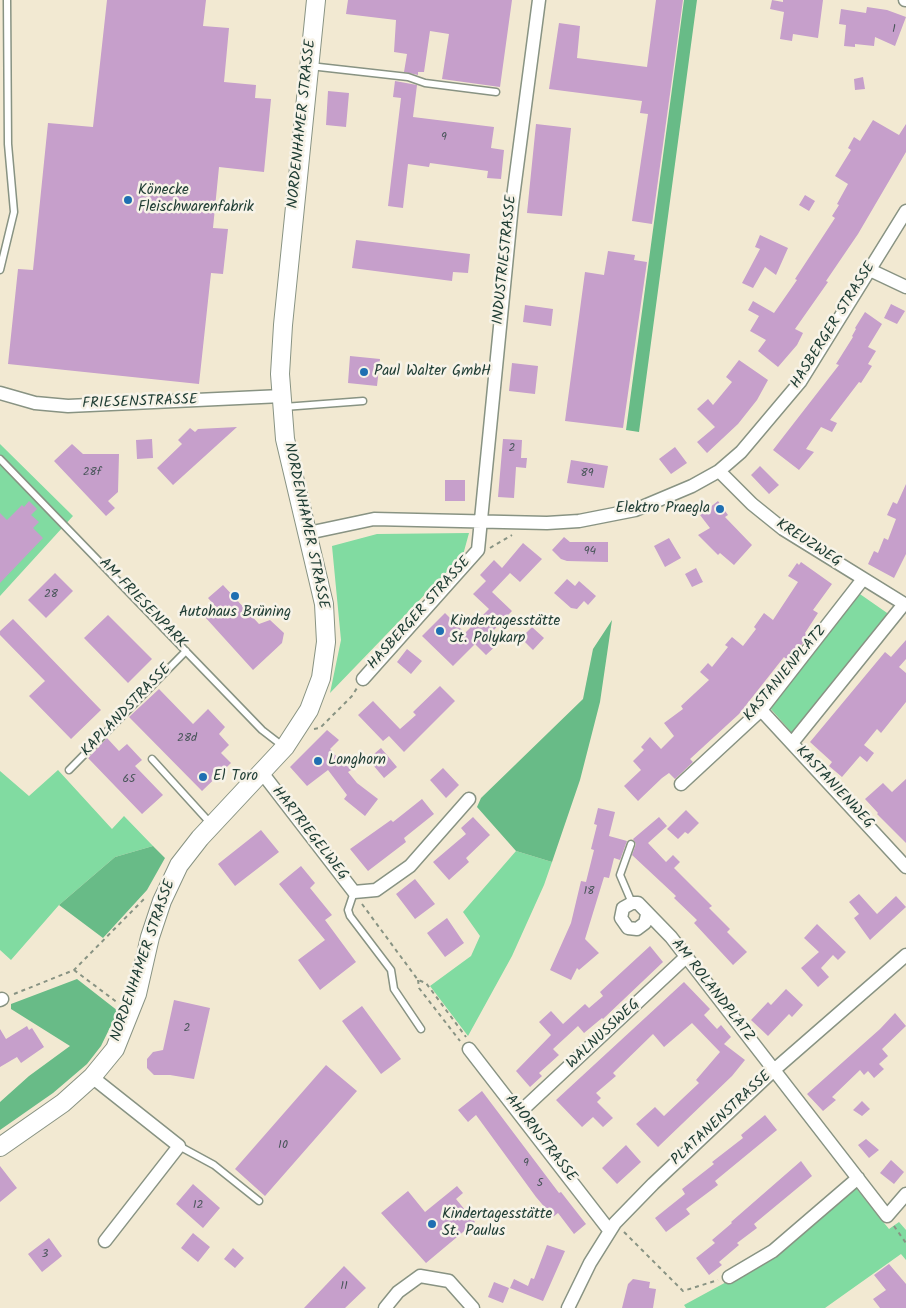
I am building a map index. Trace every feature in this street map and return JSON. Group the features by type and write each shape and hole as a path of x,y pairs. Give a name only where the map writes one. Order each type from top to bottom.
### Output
{"street":[{"name":"NORDENHAMER STRASSE","path":"0,1147 63,1103 92,1077 115,1048 130,1013 150,937 162,901 179,865 212,826 286,748 309,710 321,678 326,642 324,604 285,439 282,402 282,324 316,0"},
{"name":"INDUSTRIESTRASSE","path":"480,520 512,205 539,0"},
{"name":"HASBERGER STRASSE","path":"308,533 374,519 579,521 636,510 692,486 719,471 770,420 800,382 906,211"},
{"path":"870,270 906,287"},
{"name":"FRIESENSTRASSE","path":"0,393 35,402 68,406 282,402"},
{"name":"KREUZWEG","path":"719,471 752,504 783,529 863,579 904,600"},
{"name":"HASBERGER STRASSE","path":"363,678 478,550 480,520"},
{"name":"KASTANIENPLATZ","path":"681,784 761,710 863,579"},
{"path":"792,743 904,600"},
{"name":"KASTANIENWEG","path":"761,710 906,867"},
{"name":"HARTRIEGELWEG","path":"263,774 354,892 376,890 410,866 469,799"},
{"path":"632,903 623,908 621,914 625,925 632,929 639,928 645,923 647,915"},
{"name":"AM ROLANDPLATZ","path":"632,903 642,906 647,915 688,956 887,1216"},
{"name":"PLATANENSTRASSE","path":"568,1308 612,1227 653,1184 774,1070 906,955"},
{"name":"WALNUSSWEG","path":"520,1112 688,956"},
{"name":"AHORNSTRASSE","path":"469,1049 612,1227"},
{"path":"92,1077 180,1146 105,1241"},
{"path":"729,1277 773,1251 858,1178"},
{"path":"887,1216 906,1194"},
{"path":"385,1308 398,1292 420,1276 449,1281 473,1308"}],"lane":[{"path":"0,270 14,212 8,144 8,1"},
{"path":"309,66 408,77 425,82 496,92"},
{"path":"282,402 363,401"},
{"name":"AM FRIESENPARK","path":"0,459 262,730 286,748"},
{"name":"KAPLANDSTRASSE","path":"69,770 186,651"},
{"path":"152,759 212,826"},
{"path":"631,844 620,875 632,903"},
{"path":"354,892 348,910 350,916 391,970 394,989 421,1029"},
{"path":"180,1146 214,1165 259,1201"}],"path":[{"path":"478,550 493,548 531,522"},
{"path":"301,723 314,730 320,728 352,696 363,678"},
{"path":"354,892 418,980 419,988 460,1042 469,1049"},
{"path":"1,999 74,970 144,899 162,901"},
{"path":"74,970 130,1013"},
{"path":"418,980 426,983 466,1035 469,1049"},
{"path":"887,1216 906,1243"},
{"path":"612,1227 683,1291 729,1277"}],"green space":[{"path":"684,0 697,0 639,432 626,430"},
{"path":"0,444 73,516 0,596"},
{"path":"469,533 463,555 330,693 341,640 332,546 377,534"},
{"path":"857,592 890,615 827,694 792,733 770,708 815,652"},
{"path":"612,620 600,702 580,780 552,862 516,851 477,807 481,798 583,699 593,649"},
{"path":"58,770 112,829 124,816 153,846 115,857 59,905 11,960 0,950 0,771 29,796"},
{"path":"153,846 165,858 147,890 103,938 59,905 115,857"},
{"path":"516,851 552,862 544,885 512,956 468,1036 430,986 471,956 480,936 463,912"},
{"path":"77,979 118,1011 101,1046 87,1064 53,1093 0,1130 0,1102 29,1076 70,1046 11,1009 11,1004"},
{"path":"856,1188 889,1229 899,1222 906,1230 906,1260 901,1254 825,1308 686,1308 684,1305 776,1255"}],"building":[{"name":"Könecke Fleischwarenfabrik","path":"107,0 206,0 203,26 229,28 224,82 256,85 255,98 271,99 264,172 219,167 213,228 228,229 223,274 211,273 199,384 8,364 18,269 33,270 48,123 93,127"},
{"path":"348,0 512,0 500,87 442,79 449,34 430,31 424,72 418,72 418,75 404,72 407,54 394,52 396,20 346,14"},
{"path":"656,0 683,0 652,224 632,221 648,114 640,113 642,101 549,89 559,23 580,26 577,58 647,67"},
{"path":"772,0 783,2 783,0 823,0 818,38 793,34 792,41 780,39 784,12 770,9"},
{"path":"867,7 887,10 906,17 895,46 875,37 874,46 855,44 855,47 844,46 846,25 839,24 841,9 866,13"},
{"path":"863,77 865,89 855,90 854,79"},
{"path":"395,81 417,85 413,117 494,127 491,148 504,150 501,179 487,178 488,171 430,163 429,167 408,164 403,208 388,206 401,98 393,97"},
{"path":"328,91 349,93 346,127 326,125"},
{"path":"873,120 899,135 906,124 906,152 858,234 826,281 828,282 795,329 803,333 797,345 778,367 758,351 766,340 750,331 759,316 748,310 753,301 774,313 797,280 795,279 835,218 832,216 848,184 835,176 851,150 848,148 854,137 860,141"},
{"path":"536,124 571,128 562,216 527,213"},
{"path":"805,195 815,201 809,211 799,205"},
{"path":"760,235 788,248 776,275 765,267 753,288 742,283 760,249 755,247"},
{"path":"356,240 470,254 468,273 453,272 452,281 352,268"},
{"path":"608,251 635,255 634,260 647,262 623,428 565,421 585,272 604,275"},
{"path":"891,304 905,311 897,324 884,318"},
{"path":"525,305 553,309 551,326 523,322"},
{"path":"865,312 882,324 868,347 876,351 868,364 872,366 861,383 859,382 830,420 837,423 832,432 821,427 806,449 814,452 799,470 773,450 839,365 836,364 853,337 855,328"},
{"name":"Paul Walter GmbH","path":"350,356 380,359 377,386 348,383"},
{"path":"739,360 768,380 757,400 738,424 707,453 697,442 715,427 697,409 708,399 713,405 732,382 726,377"},
{"path":"512,363 538,366 535,394 509,391"},
{"path":"237,427 173,485 157,468 182,444 178,440 190,428 195,432 198,429"},
{"path":"152,439 153,458 137,459 136,440"},
{"path":"503,439 522,440 521,458 527,458 526,468 516,467 514,498 498,497"},
{"path":"72,444 83,454 119,454 118,492 108,501 115,508 106,516 54,461"},
{"path":"675,447 687,463 671,474 659,459"},
{"path":"571,460 608,466 604,488 567,483"},
{"path":"760,466 779,485 769,494 751,475"},
{"path":"445,480 465,480 465,501 445,501"},
{"path":"906,484 906,554 894,578 868,564 874,551 878,553 884,538 888,540 896,519 887,515 893,502 897,504"},
{"path":"29,501 37,509 31,515 39,522 33,528 43,538 0,583 0,513 7,520 22,505 24,507"},
{"path":"718,501 728,515 725,517 752,545 734,565 720,553 718,555 698,535 710,528 700,515"},
{"path":"564,537 570,542 608,542 608,562 567,561 561,559 552,550"},
{"path":"669,538 681,558 665,567 654,546"},
{"path":"523,543 542,559 520,582 510,573 492,592 512,611 492,632 501,641 486,655 475,644 453,666 422,636 445,613 465,633 489,609 473,594 486,581 480,575 494,560 502,568"},
{"path":"801,562 832,584 813,610 818,613 805,633 808,637 788,661 784,657 739,714 690,759 693,762 675,779 669,773 638,801 624,786 641,770 633,761 644,750 641,747 650,737 661,749 674,736 664,723 683,709 681,706 709,680 700,672 708,663 712,667 728,647 725,645 732,637 743,646 756,629 754,627 764,613 773,620 798,582 788,576 797,563 799,565"},
{"path":"696,568 703,582 692,587 685,574"},
{"path":"55,573 73,591 46,618 28,600"},
{"path":"567,579 575,586 579,581 596,596 588,605 584,601 577,609 571,608 554,593"},
{"path":"223,585 259,624 270,620 284,633 282,643 253,670 205,617 216,607 208,598"},
{"path":"108,615 152,659 128,683 84,638"},
{"path":"13,619 101,710 71,739 29,696 45,681 0,635 0,631"},
{"path":"532,627 544,638 533,650 521,638"},
{"path":"906,640 906,659 899,667 906,673 906,702 881,733 877,729 864,745 874,753 867,762 860,756 842,777 829,766 832,762 810,742 885,652 891,657"},
{"path":"407,649 422,661 411,674 397,662"},
{"path":"440,686 455,701 404,752 389,736 383,741 358,715 373,701 400,729 416,715 413,712"},
{"path":"159,689 193,724 208,709 225,727 219,734 229,745 221,753 231,763 202,791 129,717"},
{"name":"Longhorn","path":"327,730 339,740 330,749 343,764 352,758 359,765 348,772 357,783 378,799 365,816 344,799 347,795 328,770 307,786 290,767"},
{"path":"107,738 119,751 127,744 142,760 135,766 163,795 142,814 88,758"},
{"path":"381,748 397,767 384,778 368,759"},
{"path":"443,768 459,785 446,798 430,780"},
{"path":"906,779 906,843 865,799 883,783 892,792"},
{"path":"422,799 434,814 404,838 406,842 368,871 350,849 391,820 393,822"},
{"path":"598,808 615,812 609,836 627,841 620,860 614,858 609,878 604,877 585,939 599,953 579,970 577,968 571,980 550,970 571,923 581,881 586,882 594,850 591,849 597,825 594,824"},
{"path":"686,810 699,823 688,834 685,832 678,839 667,829"},
{"path":"473,817 490,835 466,858 469,862 449,880 433,862 466,834 461,828"},
{"path":"659,817 667,826 648,843 666,862 673,855 680,862 674,868 712,906 709,908 730,929 727,932 747,952 733,965 694,923 697,920 674,898 676,896 632,855 636,844 633,839"},
{"path":"261,830 279,852 235,886 218,864"},
{"path":"301,866 315,883 310,888 332,915 325,920 356,962 320,990 298,960 325,940 279,884"},
{"path":"415,879 435,904 415,919 396,894"},
{"path":"859,894 877,914 896,896 906,907 870,940 854,918 859,914 849,902"},
{"path":"447,918 464,943 445,957 427,933"},
{"path":"817,924 846,952 838,960 833,955 821,968 829,977 818,987 801,968 819,952 804,938"},
{"path":"650,946 663,962 603,1019 584,1033 578,1026 553,1049 559,1055 539,1073 542,1076 530,1087 516,1071 551,1035 539,1022 551,1011 563,1024 585,1004 589,1008 603,996 600,992"},
{"path":"684,982 710,1009 704,1015 717,1029 721,1025 731,1037 724,1044 745,1060 732,1076 658,1147 636,1124 655,1107 664,1116 699,1083 696,1080 720,1052 692,1023 664,1047 653,1034 613,1073 616,1076 596,1093 601,1098 597,1102 613,1118 603,1127 593,1117 582,1127 556,1100"},
{"path":"786,989 803,1005 792,1017 789,1014 768,1036 751,1020 768,1002 771,1005"},
{"path":"174,1000 210,1008 194,1079 170,1075 154,1075 147,1068 147,1059 153,1052 163,1050"},
{"path":"362,1006 401,1059 381,1074 342,1021"},
{"path":"895,1013 906,1026 882,1049 888,1056 879,1064 884,1069 874,1078 868,1071 864,1075 860,1070 832,1097 836,1100 823,1111 807,1094 880,1029"},
{"path":"27,1026 29,1030 32,1028 44,1047 21,1063 17,1057 0,1067 0,1029 6,1039"},
{"path":"326,1065 357,1091 265,1196 235,1169"},
{"path":"482,1091 559,1193 561,1192 586,1224 574,1234 558,1213 553,1217 536,1197 476,1115 468,1122 458,1110"},
{"path":"862,1101 870,1109 862,1116 853,1110"},
{"path":"765,1115 777,1130 715,1181 718,1185 686,1209 690,1214 666,1232 655,1218 685,1194 682,1189 714,1164 712,1162 743,1138 741,1135"},
{"path":"866,1139 879,1150 869,1158 858,1145"},
{"path":"626,1145 641,1162 617,1184 602,1168"},
{"path":"891,1160 904,1172 894,1184 880,1173"},
{"path":"801,1161 812,1176 754,1224 757,1228 737,1243 739,1245 719,1262 722,1265 709,1275 696,1258 715,1243 712,1240 731,1222"},
{"path":"0,1166 17,1188 0,1202"},
{"path":"193,1184 220,1208 203,1228 176,1204"},
{"name":"Kindertagesstätte St. Paulus","path":"457,1186 463,1193 456,1199 475,1222 426,1263 381,1213 408,1191 425,1212"},
{"path":"193,1233 210,1247 198,1262 181,1248"},
{"path":"49,1238 62,1256 42,1272 28,1254"},
{"path":"547,1245 565,1251 543,1301 510,1288 514,1279 528,1286 531,1278 534,1279"},
{"path":"233,1248 244,1258 235,1268 224,1259"},
{"path":"889,1264 906,1284 906,1308 880,1308 873,1299 886,1290 874,1275"},
{"path":"344,1266 366,1288 345,1308 304,1308"},
{"path":"633,1279 650,1282 649,1288 656,1289 653,1308 622,1308 628,1284"},
{"path":"494,1282 509,1288 503,1303 488,1297"}],"place":[{"name":"Könecke Fleischwarenfabrik","path":"128,200"},
{"name":"Paul Walter GmbH","path":"364,372"},
{"name":"Elektro Praegla","path":"720,509"},
{"name":"Autohaus Brüning","path":"235,596"},
{"name":"Kindertagesstätte St. Polykarp","path":"440,631"},
{"name":"Longhorn","path":"318,761"},
{"name":"El Toro","path":"203,777"},
{"name":"Kindertagesstätte St. Paulus","path":"432,1224"}]}
